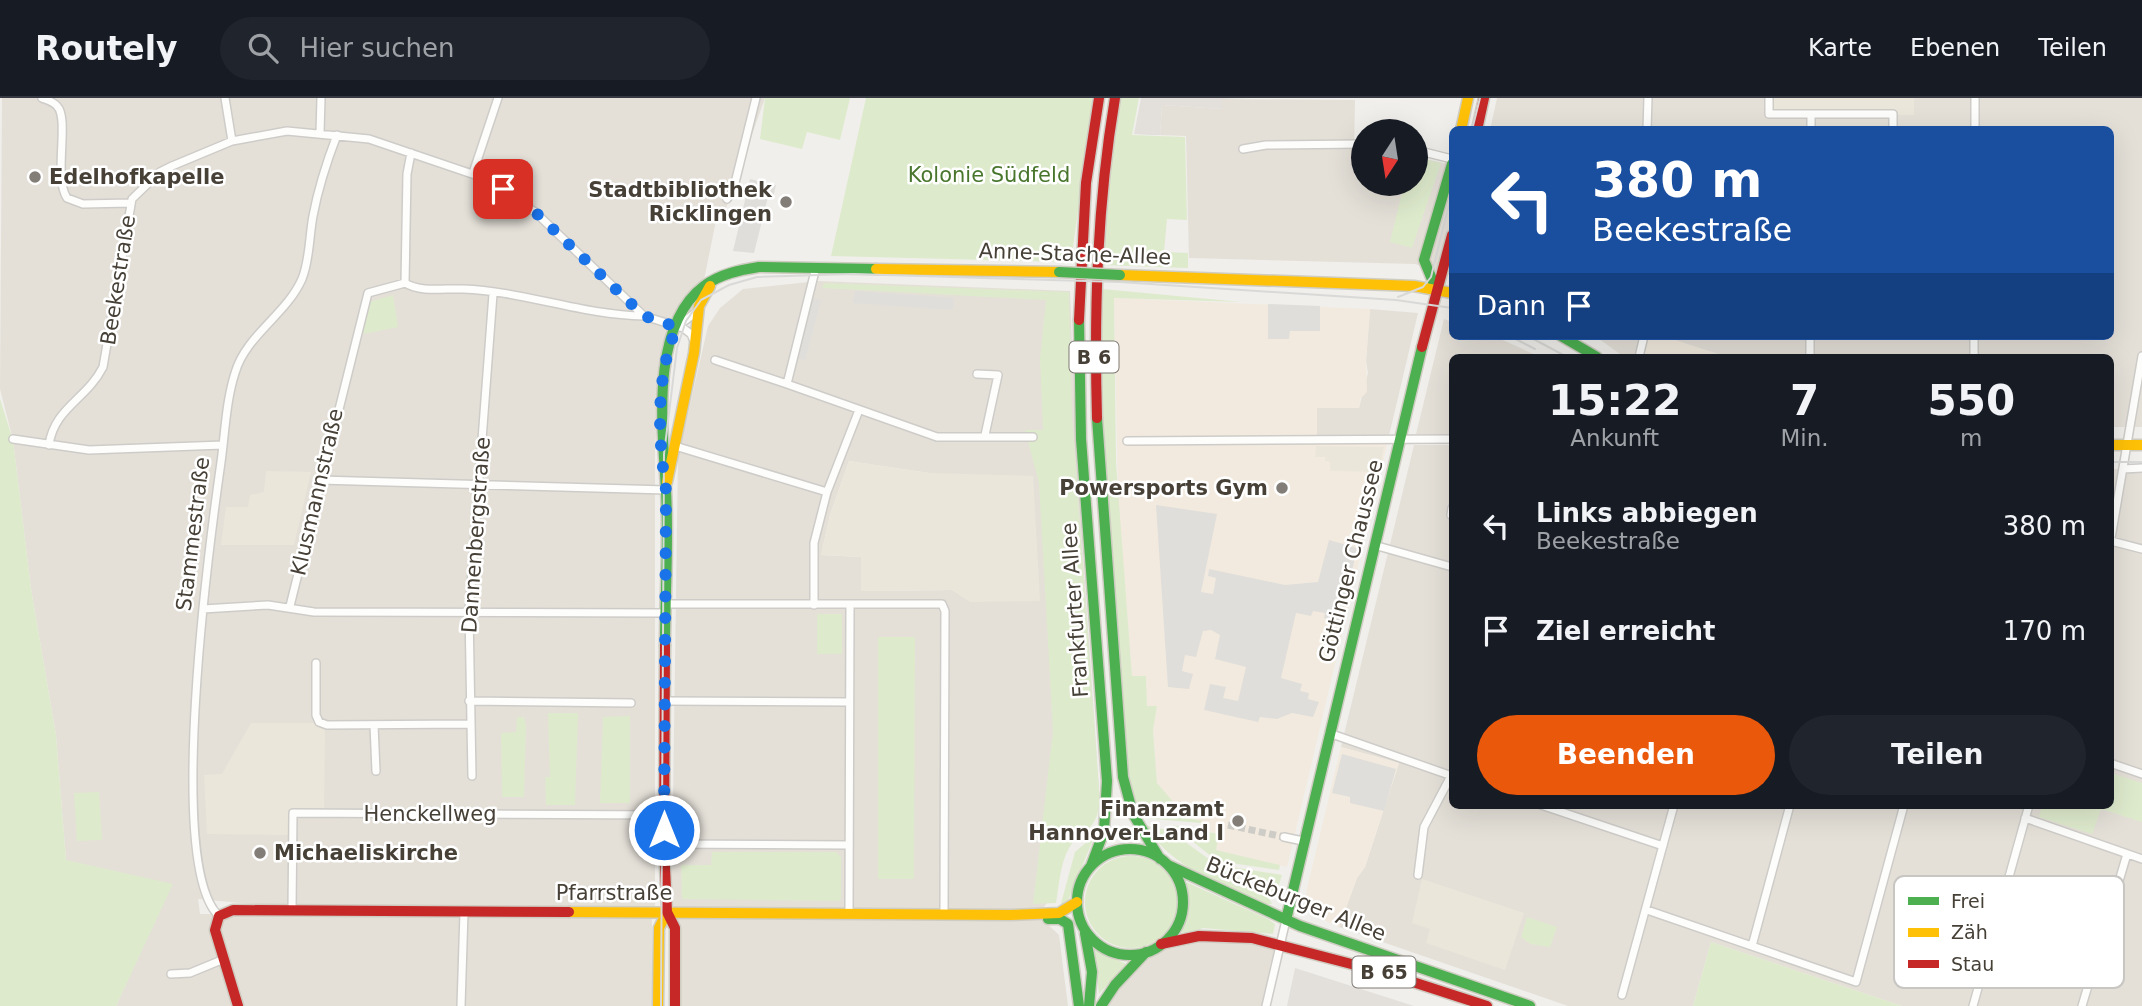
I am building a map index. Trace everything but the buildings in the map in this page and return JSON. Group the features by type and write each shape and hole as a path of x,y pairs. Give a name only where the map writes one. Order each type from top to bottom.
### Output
{"street":[{"path":"43,98 55,104 61,113 60,173 66,198 83,204 130,203"},
{"path":"225,98 232,141"},
{"path":"320,133 321,98"},
{"path":"473,173 498,98"},
{"path":"727,200 736,181 756,98"},
{"name":"Frankfurter Allee","path":"1091,866 1104,831 1107,781 1079,413 1077,323 1083,210 1099,98"},
{"name":"Frankfurter Allee","path":"1115,98 1104,159 1095,262 1096,424 1123,776 1133,814 1164,862"},
{"path":"1462,126 1468,98"},
{"path":"1478,126 1484,98"},
{"path":"1647,126 1648,98"},
{"path":"1769,98 1769,114 1893,114 1894,126"},
{"path":"1975,98 1975,126"},
{"path":"1811,114 1811,126"},
{"name":"Beekestraße","path":"49,445 55,421 86,390 103,367 130,203 160,172 232,141 272,132 320,133 369,139 473,173 535,212 644,316 691,334 695,343"},
{"name":"Stammestraße","path":"234,1005 215,930 219,916 211,909 204,887 195,829 196,705 203,609 223,445 239,361 289,303 303,276 313,216 337,135"},
{"path":"1243,149 1266,145 1351,144"},
{"path":"411,153 407,174 405,283 415,289 466,289 610,316 644,316"},
{"path":"1428,154 1449,160"},
{"path":"1436,289 1424,260 1449,172"},
{"name":"Göttinger Chaussee","path":"1266,1006 1436,289 1449,252"},
{"name":"Anne-Stache-Allee","path":"666,490 660,449 660,420 672,338 695,294 726,274 759,267 1059,272 1436,289 1449,292"},
{"path":"787,384 816,267"},
{"name":"Anne-Stache-Allee","path":"666,490 695,343 699,309 713,280"},
{"name":"Klusmannstraße","path":"290,606 368,293 405,283"},
{"name":"Dannenbergstraße","path":"472,776 469,612 493,293"},
{"name":"Anne-Stache-Allee","path":"677,327 699,309"},
{"path":"1568,340 1592,354"},
{"path":"2114,524 2142,356"},
{"path":"715,360 937,437 1032,437"},
{"path":"977,374 998,375 985,435"},
{"path":"814,605 814,543 827,492 859,410"},
{"path":"13,439 89,450 223,445"},
{"path":"1127,441 1449,439"},
{"path":"2114,445 2142,445"},
{"path":"675,446 827,492"},
{"path":"2123,468 2142,468"},
{"path":"320,480 666,490 664,844 667,912 675,928 675,1006"},
{"path":"2114,543 2142,549"},
{"path":"1374,545 1449,566"},
{"path":"203,609 290,606 314,612 469,612 942,604 945,611 944,915"},
{"path":"849,914 850,605"},
{"path":"316,663 316,715 319,722 327,725 470,724"},
{"path":"469,701 631,703"},
{"path":"664,701 849,702"},
{"path":"374,724 376,771"},
{"path":"1329,733 1449,774"},
{"path":"2114,764 2142,774"},
{"path":"1419,875 1424,827 1449,781"},
{"path":"1553,809 1663,846"},
{"path":"1622,995 1673,809"},
{"path":"1752,946 1789,809"},
{"path":"1647,910 1856,982 1903,809"},
{"path":"2009,876 2028,809"},
{"name":"Henckellweg","path":"292,910 293,813 665,815"},
{"path":"2025,818 2142,859"},
{"path":"1284,837 1303,841"},
{"path":"664,844 849,845"},
{"path":"1091,866 1119,850 1140,850 1164,862"},
{"path":"2120,876 2127,854"},
{"name":"B 6","path":"1161,944 1175,930 1182,901 1178,881 1164,862"},
{"name":"Bückeburger Allee","path":"1164,862 1286,920 1530,1006"},
{"name":"B 6","path":"1077,902 1080,883 1091,866"},
{"path":"1077,902 1092,972 1089,1006"},
{"name":"Pfarrstraße","path":"219,916 233,910 1010,915 1059,914 1077,902"},
{"path":"461,1006 464,912"},
{"path":"658,1006 659,928 667,912"},
{"name":"Pfarrstraße","path":"1010,915 1020,919 1060,919 1068,923 1079,1006"},
{"path":"1085,930 1098,944 1116,953 1146,952"},
{"name":"Bückeburger Allee","path":"1161,944 1199,936 1224,935 1280,945 1382,972 1487,1006"},
{"path":"1101,1006 1115,985 1146,952 1161,944"},
{"path":"171,974 190,973 224,960"},
{"path":"1973,1006 1978,988"},
{"path":"2082,1006 2087,988"}],"shaded area":[{"path":"2,98 765,98 725,211 717,216 704,280 677,317 662,362 655,448 655,909 292,908 198,899 200,914 652,918 652,1006 116,1006 137,959 66,860 56,735 31,589 13,440 0,389"},
{"path":"1141,98 1252,98 1222,99 1222,109 1162,105 1160,135 1150,135 1134,134"},
{"path":"1497,98 2142,98 2142,427 2114,427 2114,354 1718,354 1674,340 2114,340 2114,126 1491,126"},
{"path":"1769,98 1914,98 1914,115 1769,114"},
{"path":"1222,99 1355,100 1355,119 1351,119 1351,196 1428,196 1428,160 1449,164 1449,275 1415,264 1189,258 1186,136 1160,135 1162,105 1222,109"},
{"path":"750,179 776,185 773,197 768,197 754,253 733,251"},
{"path":"818,281 1070,291 1076,452 1100,804 1065,840 1052,896 1038,915 1059,935 1068,1006 670,1006 678,457 708,326 720,308 743,289","holes":["849,461 929,473 971,602 952,590 861,591 861,557 821,555 830,515"]},
{"path":"855,291 954,298 953,310 853,303"},
{"path":"812,298 821,300 805,360 796,358"},
{"path":"1114,298 1370,309 1366,361 1367,392 1360,399 1359,408 1317,408 1317,440 1388,440 1287,867 1215,850 1219,834 1200,828 1201,821 1187,818 1157,783 1153,730 1157,707 1147,706 1146,676 1132,676 1118,495"},
{"path":"1268,304 1320,306 1320,331 1290,331 1289,339 1268,339"},
{"path":"1370,309 1418,313 1388,440 1317,440 1317,407 1359,408 1368,373 1366,361"},
{"path":"1444,319 1449,321 1449,340 1503,340 1533,354 1449,354 1449,435 1416,434"},
{"path":"1601,340 1645,340 1642,354 1620,354"},
{"path":"1645,340 1674,340 1718,354 1642,354"},
{"path":"1414,445 1449,445 1449,809 2114,809 2114,469 2142,470 2142,1006 1902,1006 1711,942 1693,1006 1568,1006 1339,927 1357,878 1365,867 1399,763 1341,747"},
{"path":"1316,446 1384,447 1379,472 1330,471 1330,462 1325,461 1325,457 1315,457"},
{"path":"849,461 929,473 1033,476 1040,601 971,602 952,590 861,591 861,557 821,555 830,515"},
{"path":"266,471 311,472 294,545 221,545 226,507 248,507 250,495 264,492"},
{"path":"1156,505 1217,514 1201,592 1213,594 1216,578 1208,576 1209,569 1285,585 1318,582 1329,540 1357,548 1341,622 1324,618 1325,613 1313,611 1311,616 1296,613 1281,678 1302,684 1300,691 1309,693 1308,699 1319,702 1313,717 1292,713 1277,719 1260,717 1258,722 1204,710 1210,684 1226,687 1223,698 1238,701 1246,667 1215,659 1220,635 1211,630 1203,631 1196,657 1185,655 1182,671 1193,674 1189,689 1168,687"},
{"path":"251,723 321,723 325,726 324,810 288,809 288,835 207,834 204,775 222,774"},
{"path":"1341,747 1399,763 1365,867 1357,878 1339,927 1305,911 1304,901"},
{"path":"1342,754 1396,769 1384,811 1350,803 1350,797 1332,793"},
{"path":"1422,879 1524,913 1505,970 1426,943 1430,929 1412,923"},
{"path":"1199,936 1280,945 1266,1006 1101,1006 1146,952 1161,944"},
{"path":"1295,968 1414,1006 1287,1006"}],"green space":[{"path":"765,98 850,98 840,140 807,132 802,149 760,139"},
{"name":"Kolonie Südfeld","path":"866,98 1093,98 1071,262 831,256"},
{"path":"1121,98 1139,98 1132,135 1185,137 1187,220 1167,219 1164,252 1188,253 1188,268 1101,265 1110,163"},
{"path":"1428,160 1441,163 1412,248 1390,242 1401,196 1428,196"},
{"path":"824,283 1069,292 1072,415 1100,804 1091,826 1074,841 1066,854 1056,903 1033,904 1053,731 1039,483 1025,430 1043,430 1040,359 1046,300 822,288"},
{"path":"1102,289 1241,302 1114,298 1116,463 1132,676 1146,676 1147,706 1157,706 1153,730 1157,783 1187,818 1202,821 1201,823 1143,818 1127,778 1104,472"},
{"path":"393,295 398,327 363,334 369,302"},
{"path":"0,399 13,440 31,589 56,735 66,860 173,884 116,1006 0,1006"},
{"path":"817,614 842,614 842,654 817,654"},
{"path":"878,637 915,637 914,879 878,879"},
{"path":"548,713 578,713 575,805 546,805 545,777 550,777"},
{"path":"630,716 630,803 600,803 603,717"},
{"path":"517,717 524,717 526,726 524,797 502,797 501,733 516,732"},
{"path":"2114,774 2142,783 2142,822 2101,809 2114,809"},
{"path":"99,792 102,840 77,841 74,793"},
{"path":"2041,809 2101,809 2092,834 2039,817"},
{"path":"1144,825 1166,830 1181,839 1227,872 1267,895 1272,904 1263,904 1229,889 1183,864 1168,853"},
{"path":"1172,825 1219,834 1216,850 1280,865 1279,870 1217,861"},
{"path":"1095,835 1067,903 1060,907 1075,852"},
{"path":"712,852 836,852 841,857 841,898 839,901 682,899 681,865 711,865"},
{"path":"1131,856 1149,859 1164,869 1174,884 1177,902 1174,920 1164,935 1149,945 1131,948 1113,945 1098,935 1088,920 1085,902 1088,884 1098,869 1113,859"},
{"path":"1226,866 1282,875 1278,888 1268,892"},
{"path":"1186,882 1268,919 1275,924 1273,934 1203,928 1184,935 1181,931 1189,904"},
{"path":"1527,917 1557,927 1550,947 1530,944 1521,937"},
{"path":"1711,942 1902,1006 1693,1006"},
{"path":"1094,949 1126,964 1099,994"}],"tunnel":[{"path":"1228,825 1284,837"}],"tram line":[{"path":"1473,126 1480,98"},
{"path":"1398,297 1423,287 1431,277 1449,204"},
{"path":"661,1006 664,454 677,348 686,321 701,300 729,285 757,277 853,274 1120,282 1396,300 1449,308"},
{"path":"1518,340 1535,349"},
{"path":"1535,340 1561,354"},
{"path":"2114,462 2142,462"}],"traffic: fast":[{"path":"1436,289 1424,260 1449,174"},
{"path":"665,646 667,529 663,382 674,327 686,304 704,286 717,278 752,268 876,269"},
{"path":"1059,272 1120,275"},
{"path":"1079,320 1081,439 1107,781 1104,831 1091,866"},
{"path":"1568,340 1592,354"},
{"path":"1286,920 1422,347"},
{"path":"1097,418 1123,777 1133,814 1160,859"},
{"path":"1130,849 1150,853 1167,865 1179,882 1183,902 1179,922 1167,939 1150,951 1130,955 1110,951 1093,939 1081,922 1077,902 1081,882 1093,865 1110,853 1130,849"},
{"path":"1168,865 1300,926 1530,1006"},
{"path":"1048,919 1060,919 1068,924 1079,1006"},
{"path":"1085,933 1092,972 1089,1006"},
{"path":"1101,1006 1115,985 1146,952"}],"traffic: slow":[{"path":"1462,126 1468,98"},
{"path":"876,269 1059,272"},
{"path":"1120,275 1414,286 1449,292"},
{"path":"667,482 694,353 699,306 710,286"},
{"path":"2114,445 2142,445"},
{"path":"569,912 1010,915 1059,913 1077,902"},
{"path":"658,1006 659,928 667,912"}],"traffic: jam":[{"path":"1079,320 1086,183 1099,98"},
{"path":"1097,418 1098,258 1104,178 1115,98"},
{"path":"1478,126 1484,98"},
{"path":"1422,347 1449,246"},
{"path":"665,646 664,844 667,912 675,928 675,1006"},
{"path":"238,1006 215,930 219,916 233,910 569,912"},
{"path":"1161,944 1199,936 1252,938 1382,972 1487,1006"}],"place":[{"name":"Edelhofkapelle","path":"35,177"},
{"name":"Stadtbibliothek Ricklingen","path":"786,202"},
{"name":"Powersports Gym","path":"1282,488"},
{"name":"Finanzamt Hannover-Land I","path":"1238,821"},
{"name":"Michaeliskirche","path":"260,853"}],"route":[{"path":"503,189 535,212 644,316 677,327 667,362 660,420 660,449 666,490 664,830"}]}
